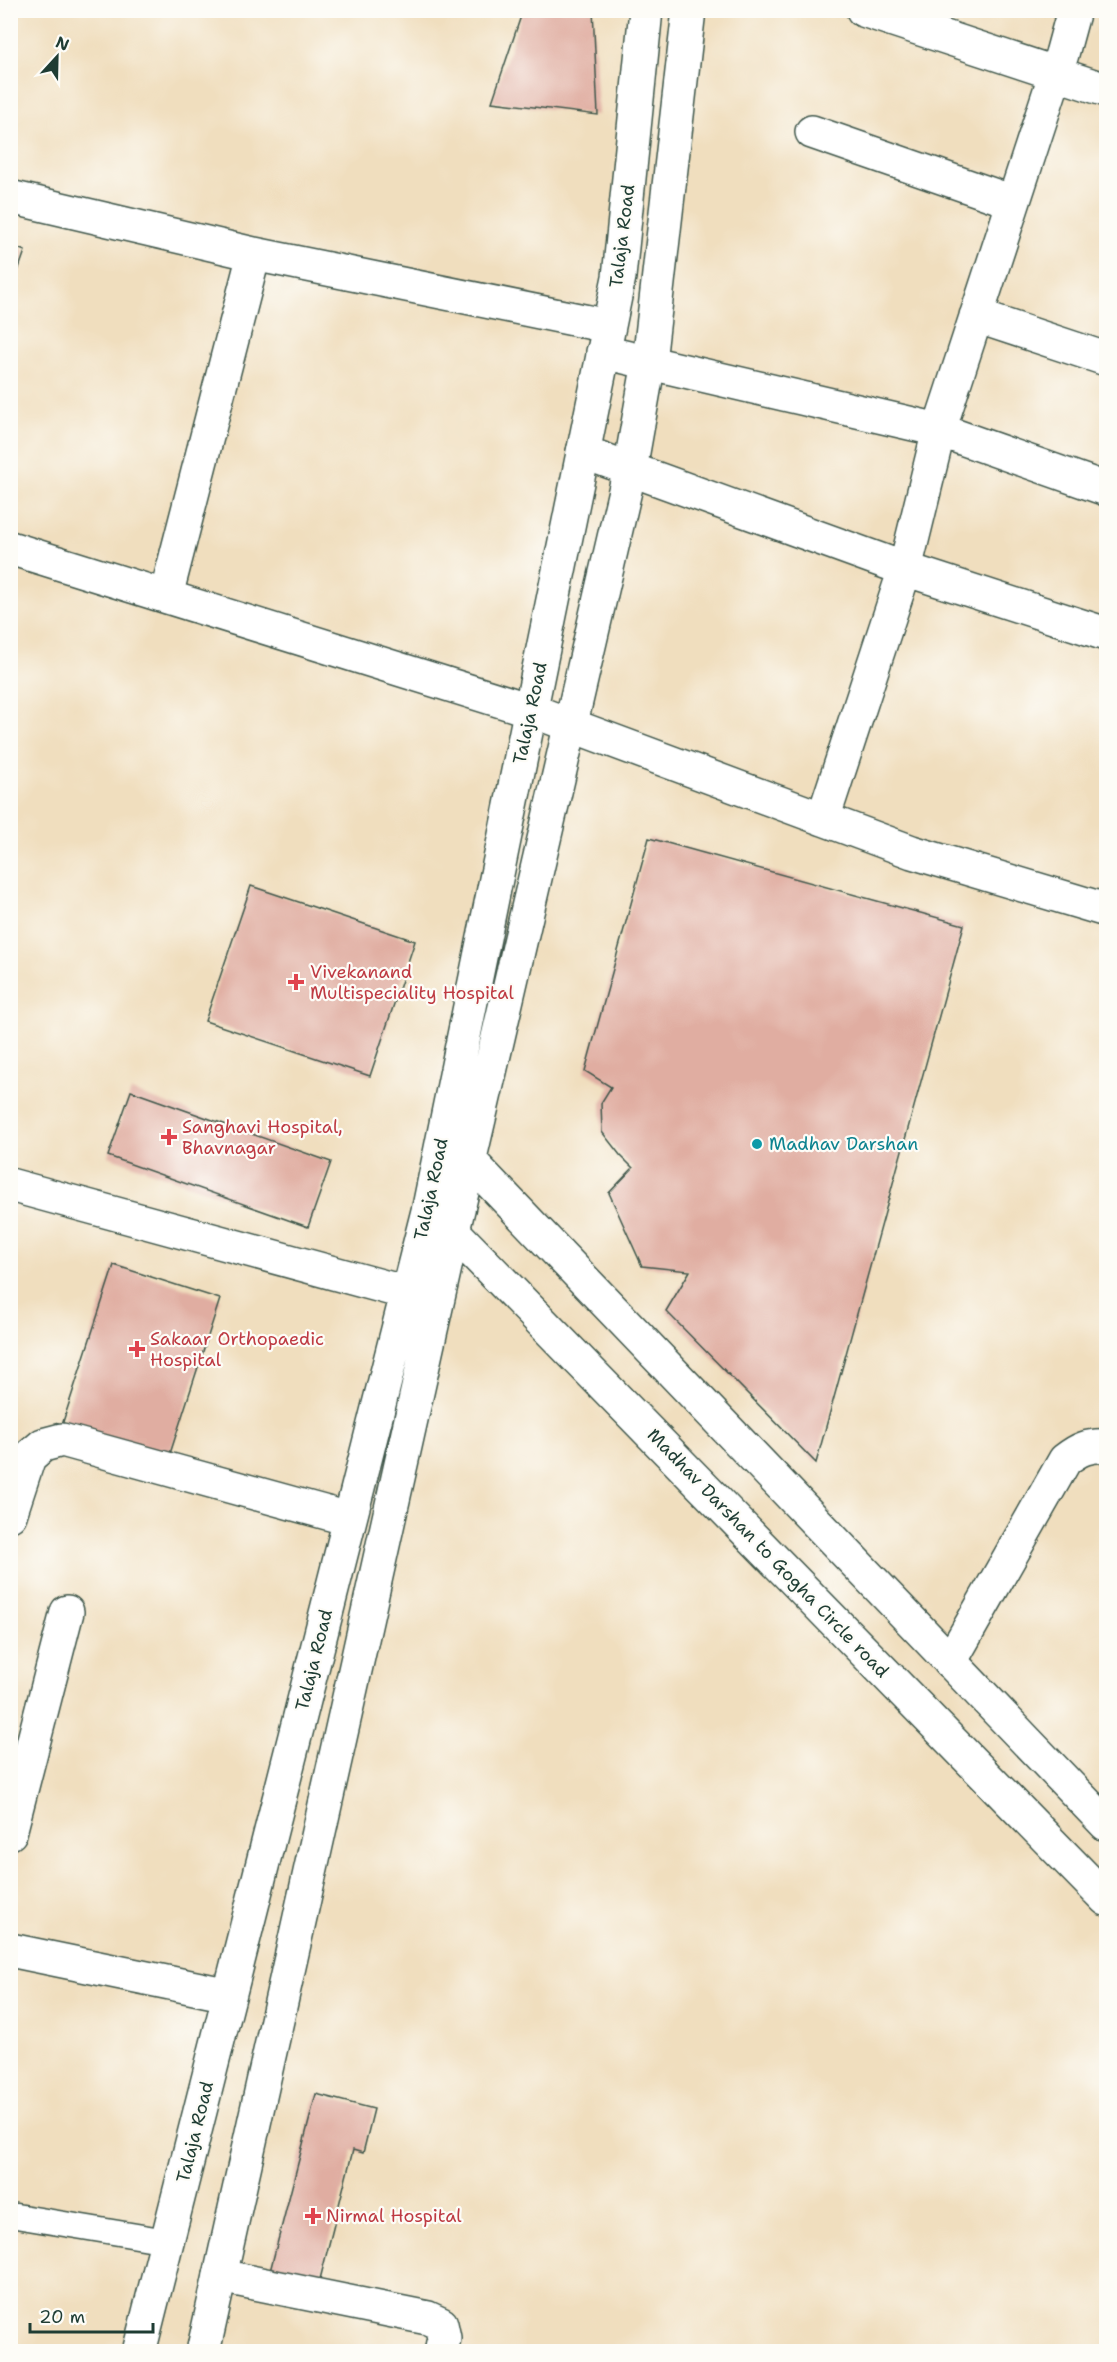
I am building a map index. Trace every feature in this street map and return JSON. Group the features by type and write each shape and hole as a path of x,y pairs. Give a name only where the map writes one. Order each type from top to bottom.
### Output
{"main road":[{"name":"Talaja Road","path":"139,2352 429,1207 619,277 646,10"},
{"name":"Talaja Road","path":"203,2352 469,1160 630,469 649,362 689,10"},
{"path":"863,10 1055,75 1107,90"},
{"path":"823,819 905,569 939,430 1055,75 1074,10"},
{"path":"812,132 1013,202"},
{"path":"10,197 606,339 649,362 939,430 1107,489"},
{"path":"166,596 254,254"},
{"path":"976,316 1107,359"},
{"path":"583,452 905,569 1107,634"},
{"path":"10,548 530,710 912,852 1107,910"},
{"path":"442,1139 469,1160 1107,1824"},
{"path":"10,1185 407,1293"},
{"name":"Madhav Darshan to Gogha Circle road","path":"429,1207 1107,1899"},
{"path":"10,1515 29,1457 43,1445 62,1440 350,1519"},
{"path":"950,1662 1065,1460 1080,1448 1095,1445 1107,1446"},
{"path":"10,1833 67,1612"},
{"path":"10,1950 229,1995"},
{"path":"220,2276 428,2318 441,2324 444,2338 441,2352"}],"lane":[{"path":"10,2215 167,2241"}],"building":[{"path":"523,10 593,10 598,115 492,102"},
{"path":"10,245 25,251 11,291 10,291"},
{"name":"Madhav Darshan","path":"649,838 964,925 816,1463 666,1311 690,1271 642,1266 609,1193 633,1168 602,1132 601,1103 611,1087 585,1071"},
{"path":"251,886 415,941 370,1076 205,1021"},
{"path":"131,1091 331,1162 308,1227 108,1156"},
{"path":"114,1265 220,1299 167,1463 61,1428"},
{"path":"316,2094 374,2109 363,2153 353,2150 317,2291 268,2279"}],"place":[{"name":"Vivekanand Multispeciality Hospital","path":"296,982"},
{"name":"Sanghavi Hospital, Bhavnagar","path":"169,1137"},
{"name":"Madhav Darshan","path":"757,1144"},
{"name":"Sakaar Orthopaedic Hospital","path":"137,1349"},
{"name":"Nirmal Hospital","path":"313,2216"}]}
